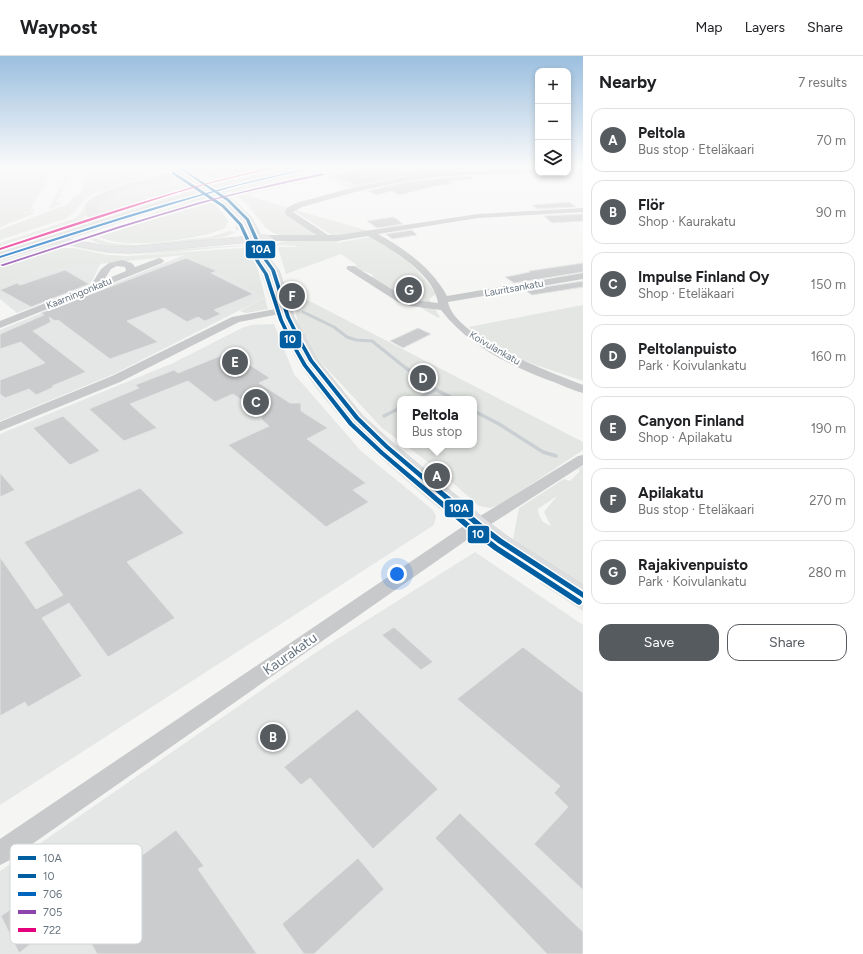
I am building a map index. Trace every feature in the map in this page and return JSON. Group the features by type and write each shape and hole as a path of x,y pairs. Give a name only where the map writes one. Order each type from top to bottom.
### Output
{"main road":[{"path":"90,208 93,219"},
{"path":"0,249 93,219 134,208"},
{"path":"0,257 78,232 146,208"},
{"path":"236,208 248,220 265,259 273,270 286,310 311,360 339,398 387,447 479,525 500,541 583,595"},
{"path":"247,208 260,223 269,238 276,258 273,270"},
{"path":"222,242 239,232 248,220"},
{"path":"78,232 90,245"},
{"path":"48,242 130,250 269,238"}],"street":[{"path":"293,208 289,210 289,214 326,238"},
{"path":"269,238 326,238 371,234 420,224 478,216 583,210"},
{"name":"Koivulankatu","path":"371,234 396,248 414,262 431,280 445,303 448,313 466,331 496,351 531,368 583,389"},
{"name":"Kaarningonkatu","path":"0,325 159,261"},
{"path":"350,268 402,300 410,303 445,303"},
{"name":"Lauritsankatu","path":"445,303 583,276"},
{"path":"0,427 111,382 236,319 286,310"},
{"name":"Kaurakatu","path":"13,844 479,525 583,459"},
{"name":"Kaurakatu","path":"0,853 10,846"}],"shaded area":[{"path":"0,208 35,209 34,211 18,213 34,212 33,214 0,227"},
{"path":"57,208 78,208 67,218 0,240 0,230"},
{"path":"84,208 87,208 87,215 83,219 0,246 0,243 74,219"},
{"path":"95,208 122,208 96,216"},
{"path":"136,208 147,208 0,255 0,251"},
{"path":"170,208 218,208 228,220 226,227 218,231 178,240 148,243 123,243 99,237"},
{"path":"227,208 231,208 241,219 242,222 238,231 235,229 237,222"},
{"path":"250,208 285,208 285,213 310,230 314,235 284,236 273,233 265,227"},
{"path":"296,210 369,231 333,236 294,211"},
{"path":"229,231 236,232 224,237 174,244 134,247 100,244 88,238 93,237 110,243 137,245 210,237"},
{"path":"370,237 388,245 407,260 424,278 436,294 429,299 440,317 438,318 372,278 373,275 353,267 357,265 341,254 286,274 278,248 298,246 275,245 287,241 338,241 337,243"},
{"path":"65,244 0,265 0,262 50,246"},
{"path":"75,244 117,253 245,245 176,252 132,254 110,253 68,245"},
{"path":"60,248 74,248 107,255 128,256 244,248 249,251 253,257 268,309 246,313 240,311 264,298 184,255 43,270 0,286 0,267"},
{"path":"257,248 277,303 273,308 253,249"},
{"path":"184,255 264,298 114,374 0,421 0,330"},
{"path":"101,263 89,284 17,313 0,299 0,286 43,270"},
{"path":"290,291 583,442 583,450 501,504 490,508 479,506 436,468 409,448 477,448 477,396 397,396 397,439 382,428 317,358 299,328 296,314 298,307"},
{"path":"583,305 583,381 538,366 508,353 480,337 469,327"},
{"path":"274,324 294,374 361,451 433,510 436,516 434,525 0,805 0,434 173,363 242,328 251,325"},
{"path":"285,337 301,355 314,376 365,435 426,490 434,498 442,511 398,474 354,432 333,409 314,386 298,362"},
{"path":"583,466 583,586 513,539 519,508 564,479 570,481 580,471 578,469","holes":["557,496 544,512 551,526 542,520 538,509"]},
{"path":"475,552 583,625 583,954 0,954 0,871 10,864 10,944 142,944 142,844 39,844 318,651"},
{"path":"541,581 583,605 583,611 540,583"}],"building":[{"path":"536,208 558,208 537,209"},
{"path":"583,214 583,221 552,223 544,216"},
{"path":"394,217 403,224 377,228 367,221"},
{"path":"412,230 417,235 392,239 386,234"},
{"path":"186,258 217,271 211,273 253,294 214,310 221,314 205,321 198,317 187,322 164,308 127,321 158,342 110,359 58,320 55,321 49,317 51,322 33,331 86,372 52,386 54,387 36,395 29,389 5,398 0,394 0,380 45,363 21,342 0,349 0,334 44,315 41,313"},
{"path":"583,263 583,272 514,283 505,277 530,272 529,271"},
{"path":"65,270 89,284 31,307 0,290 17,283 20,285"},
{"path":"583,281 583,287 532,295 525,290"},
{"path":"418,328 431,334 403,348 390,341"},
{"path":"230,352 270,378 259,383 290,403 301,403 301,411 328,428 307,439 366,483 353,490 369,502 326,527 228,445 269,426 261,419 263,415 233,394 215,402 188,381 130,404 157,428 124,441 89,409 139,388 135,385 174,370 178,373"},
{"path":"63,416 100,451 70,465 33,428"},
{"path":"0,473 15,490 0,497"},
{"path":"140,488 184,533 127,562 175,618 108,657 69,603 42,618 82,676 28,707 25,702 0,716 0,557 36,609 63,595 24,542"},
{"path":"394,627 433,662 421,670 382,635"},
{"path":"523,647 583,693 583,890 534,844 568,807 554,793 560,786 457,699"},
{"path":"357,709 438,789 373,849 310,778 301,785 284,767"},
{"path":"460,813 583,932 583,954 547,954 435,838"},
{"path":"176,830 204,866 198,869 257,954 97,954 91,944 142,944 142,855"},
{"path":"358,858 384,889 314,954 304,954 282,924"},
{"path":"10,910 10,934 1,916"},
{"path":"15,944 31,944 19,953"}],"waterway":[{"path":"303,312 334,327 347,337 356,340 372,341 407,369"},
{"path":"406,368 431,387 448,396"},
{"path":"423,396 435,390"},
{"path":"384,416 397,410"},
{"path":"477,413 499,424 543,452 556,456"}],"transit line":[{"name":"722","path":"0,249 124,208"},
{"name":"706","path":"0,257 156,208"},
{"name":"705","path":"2,265 121,226 183,208"},
{"name":"10","path":"225,208 241,225 258,262 266,274 281,320 305,365 351,424 382,453 474,531 496,548 579,602"},
{"name":"10A","path":"236,208 248,220 265,259 273,270 288,317 311,360 357,418 387,447 479,525 500,541 583,595"}],"place":[{"name":"Rajakivenpuisto","path":"409,290"},
{"name":"Apilakatu","path":"292,296"},
{"name":"Canyon Finland","path":"235,362"},
{"name":"Peltolanpuisto","path":"423,378"},
{"name":"Impulse Finland Oy","path":"256,402"},
{"name":"Peltola","path":"437,476"},
{"name":"Flör","path":"273,737"}]}
